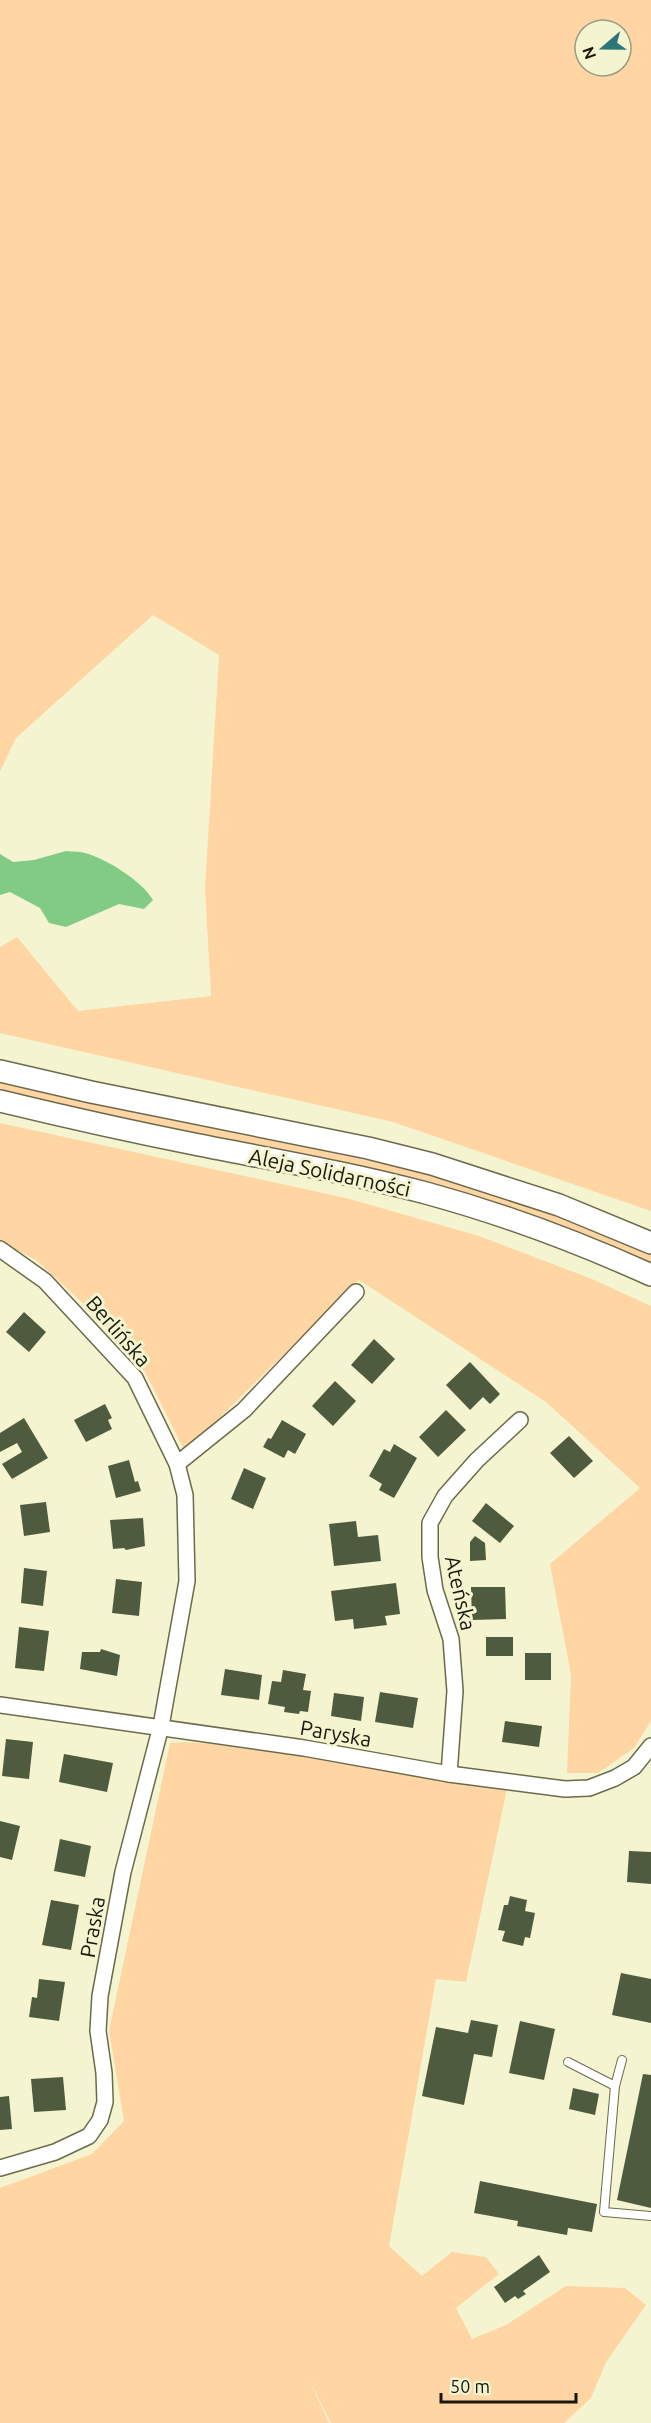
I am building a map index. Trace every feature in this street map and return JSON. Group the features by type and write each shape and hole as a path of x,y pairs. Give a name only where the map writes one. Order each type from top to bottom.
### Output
{"main road":[{"name":"Aleja Solidarności","path":"0,1071 415,1160 531,1195 591,1217 651,1243"},
{"name":"Aleja Solidarności","path":"0,1101 426,1193 532,1226 651,1275"}],"street":[{"name":"Berlińska","path":"0,1249 45,1281 135,1377 177,1464 185,1504 187,1581 161,1726"},
{"path":"177,1464 244,1410 356,1292"},
{"name":"Ateńska","path":"449,1774 455,1691 451,1640 435,1590 430,1557 430,1523 445,1496 477,1460 520,1420"},
{"name":"Paryska","path":"0,1705 161,1726 304,1748 449,1774 565,1789 589,1788 615,1778 634,1767 651,1746"},
{"name":"Praska","path":"0,2168 55,2152 89,2136 100,2120 105,2102 104,2073 98,2031 100,1996 123,1872 161,1726"}],"lane":[{"path":"622,2060 615,2086 604,2212 651,2216"},
{"path":"568,2062 615,2086"}],"shaded area":[{"path":"0,0 651,0 651,1211 393,1122 0,1033 0,947 17,937 78,1011 211,996 205,889 219,655 153,615 16,738 0,771"},
{"path":"66,851 85,853 113,865 141,885 153,900 144,909 119,904 66,927 49,923 40,908 10,892 0,895 0,854 13,862 34,860"},
{"path":"0,1081 430,1174 529,1204 651,1253 651,1264 201,1135 0,1091"},
{"path":"0,1123 346,1198 479,1236 592,1279 651,1306 651,1721 634,1748 598,1773 567,1773 571,1675 550,1564 640,1488 546,1402 359,1280 185,1452 145,1372 97,1316 36,1260 0,1241"},
{"path":"170,1743 249,1746 507,1789 466,1982 436,1979 389,2246 422,2276 452,2252 486,2257 499,2274 456,2308 472,2339 506,2325 566,2286 625,2288 646,2305 606,2362 591,2398 564,2423 331,2423 307,2376 329,2423 0,2423 0,2188 92,2154 124,2121 109,2031"}],"building":[{"path":"24,1312 46,1332 29,1352 6,1332"},
{"path":"374,1339 395,1359 372,1384 351,1365"},
{"path":"470,1362 500,1394 490,1404 483,1397 470,1410 446,1385"},
{"path":"335,1381 356,1401 333,1426 312,1406"},
{"path":"105,1404 112,1418 108,1420 112,1429 86,1442 74,1420"},
{"path":"446,1410 466,1430 438,1457 419,1437"},
{"path":"24,1418 48,1458 12,1479 2,1464 22,1452 17,1443 0,1452 0,1433"},
{"path":"282,1420 306,1434 295,1454 288,1450 284,1458 263,1447 268,1438 271,1439"},
{"path":"569,1436 593,1461 574,1478 550,1453"},
{"path":"394,1444 417,1458 394,1498 379,1490 382,1484 369,1476 384,1449 390,1452"},
{"path":"129,1460 135,1482 138,1481 141,1491 116,1498 108,1466"},
{"path":"244,1468 266,1478 253,1509 231,1499"},
{"path":"46,1502 50,1532 24,1536 20,1505"},
{"path":"486,1503 514,1526 500,1543 472,1521"},
{"path":"143,1518 145,1546 126,1550 124,1548 113,1549 110,1520"},
{"path":"356,1521 358,1537 378,1535 381,1561 334,1566 329,1524"},
{"path":"475,1536 485,1543 486,1560 470,1561 470,1542"},
{"path":"24,1568 47,1571 43,1606 21,1603"},
{"path":"116,1579 142,1582 139,1616 112,1613"},
{"path":"396,1583 400,1614 385,1616 387,1625 354,1629 353,1619 335,1621 331,1591"},
{"path":"471,1587 505,1587 506,1619 472,1620"},
{"path":"19,1627 49,1631 44,1671 15,1668"},
{"path":"486,1637 513,1637 513,1656 486,1656"},
{"path":"101,1649 120,1655 117,1676 80,1669 82,1652 100,1652"},
{"path":"525,1653 551,1653 551,1680 525,1680"},
{"path":"225,1669 262,1675 259,1700 221,1695"},
{"path":"283,1670 306,1674 303,1690 311,1691 308,1712 300,1711 299,1714 284,1712 285,1707 268,1704 272,1681 281,1682"},
{"path":"380,1692 418,1698 413,1728 375,1722"},
{"path":"334,1693 364,1697 361,1721 331,1716"},
{"path":"505,1721 542,1726 539,1747 502,1742"},
{"path":"6,1739 33,1742 29,1779 2,1776"},
{"path":"64,1754 113,1763 107,1792 59,1782"},
{"path":"0,1821 20,1826 12,1860 0,1857"},
{"path":"60,1839 91,1846 85,1877 54,1871"},
{"path":"629,1851 651,1852 651,1884 627,1882"},
{"path":"510,1896 527,1900 525,1911 535,1913 530,1938 525,1937 523,1946 502,1941 505,1931 498,1930 504,1905 508,1905"},
{"path":"51,1900 79,1905 71,1950 42,1945"},
{"path":"621,1973 651,1979 651,2023 612,2015"},
{"path":"39,1979 65,1982 59,2021 29,2017 32,1997 37,1998"},
{"path":"471,2020 498,2025 492,2057 474,2054 464,2105 422,2096 436,2027 468,2033"},
{"path":"520,2021 555,2029 544,2080 509,2073"},
{"path":"643,2074 651,2075 651,2208 617,2200"},
{"path":"63,2077 66,2110 34,2112 31,2079"},
{"path":"573,2088 599,2094 595,2115 569,2109"},
{"path":"9,2096 12,2129 0,2130 0,2097"},
{"path":"480,2181 597,2204 592,2232 568,2228 567,2235 517,2226 518,2221 474,2213"},
{"path":"539,2255 550,2272 523,2291 526,2294 518,2299 515,2296 505,2303 494,2287"}]}
